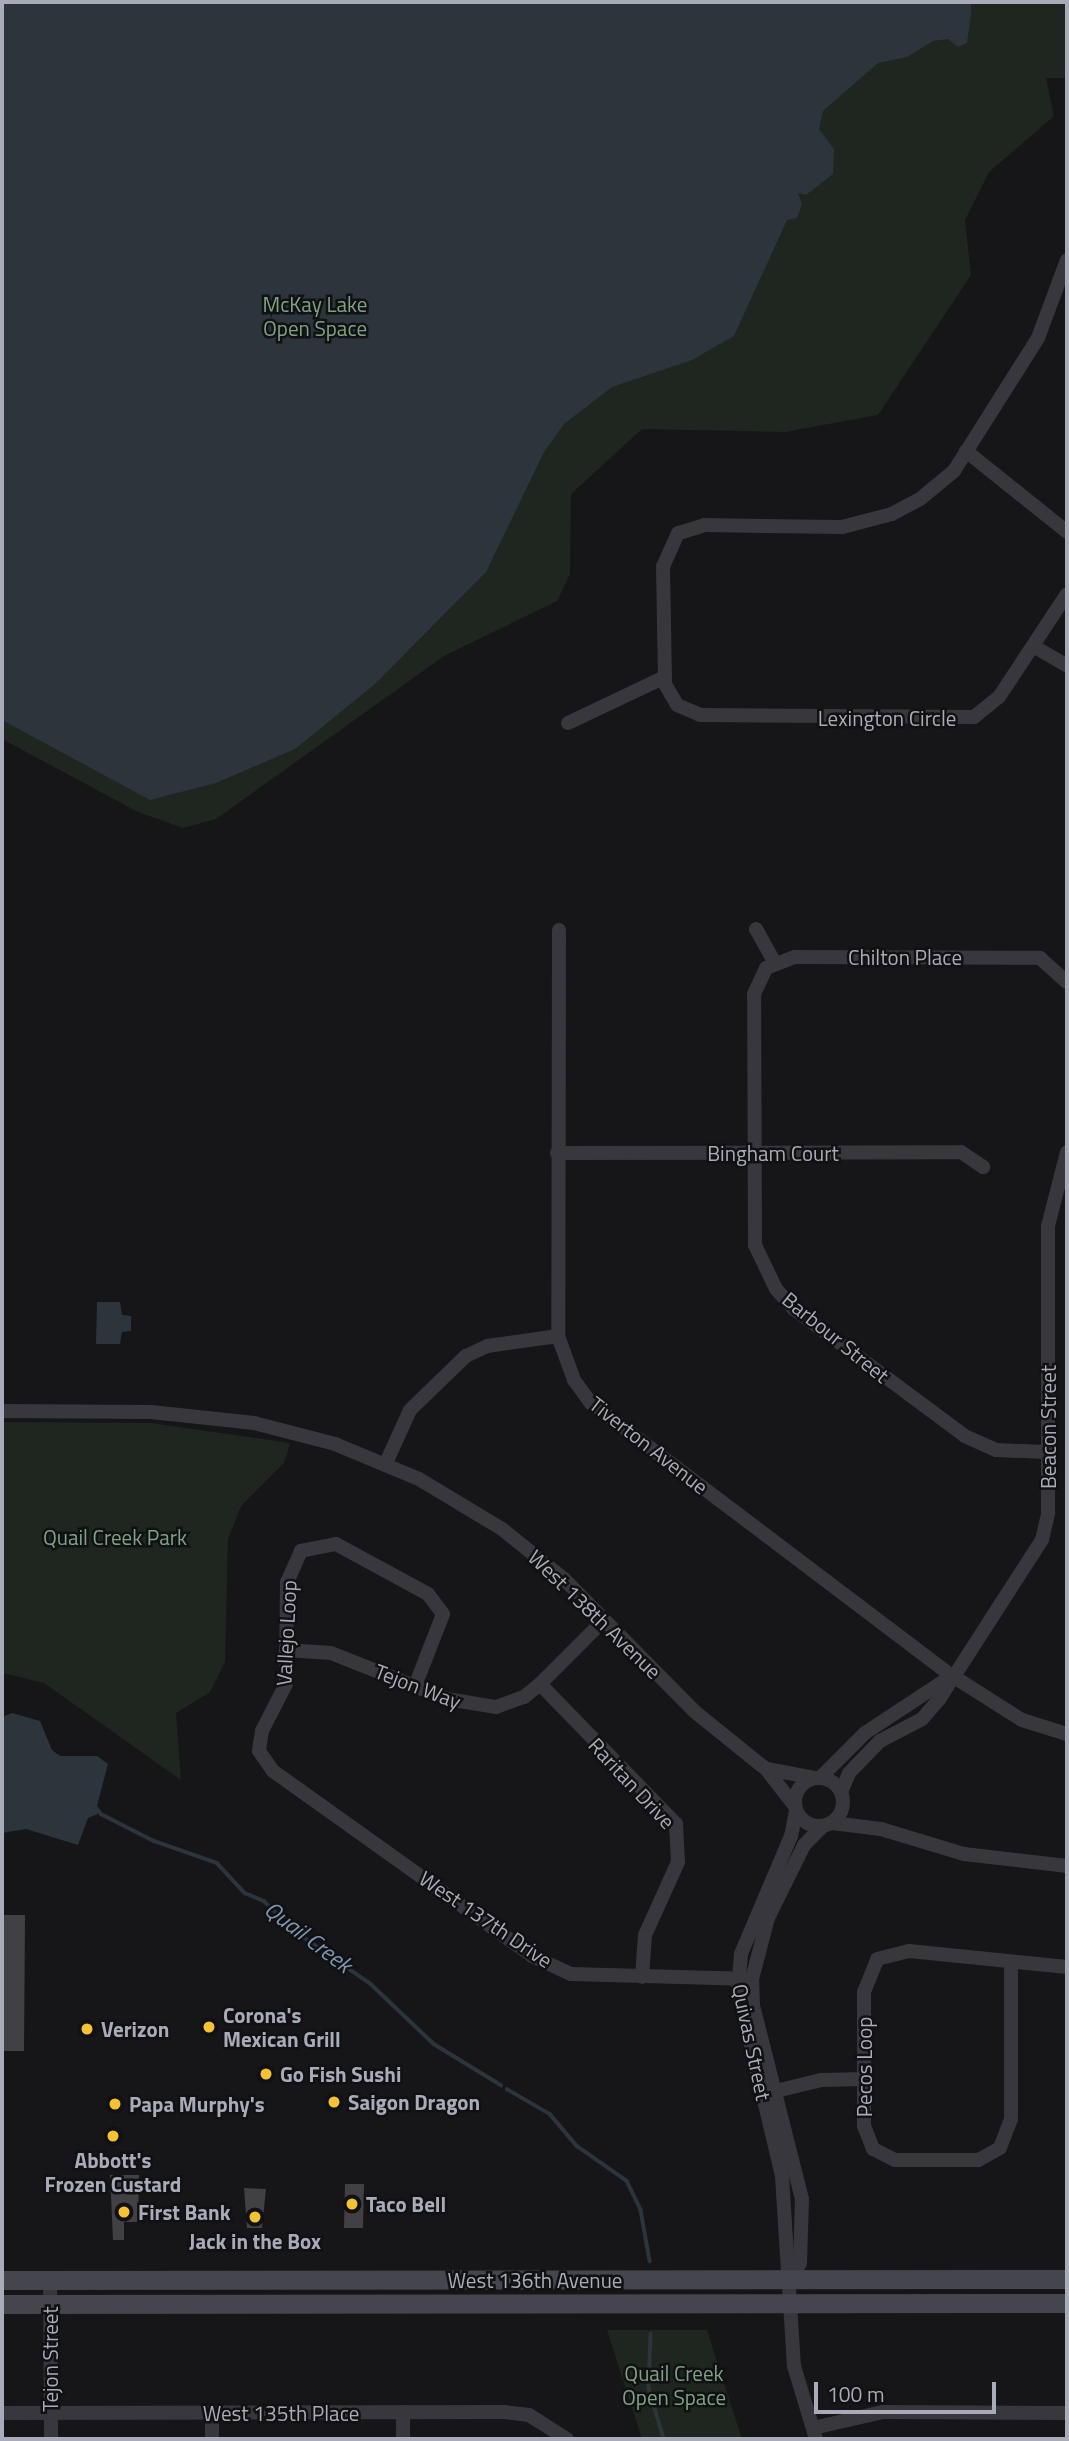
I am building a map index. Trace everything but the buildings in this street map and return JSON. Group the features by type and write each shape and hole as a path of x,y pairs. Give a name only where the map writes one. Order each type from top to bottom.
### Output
{"main road":[{"name":"West 136th Avenue","path":"2,2280 1067,2279"},
{"name":"West 136th Avenue","path":"2,2304 1067,2303"}],"street":[{"name":"Lexington Circle","path":"1067,260 1038,338 966,451 933,490 868,522 826,528 705,525 678,534 663,566 664,677 677,705 700,715 965,719 990,708 1067,594"},
{"path":"966,451 1067,532"},
{"path":"1033,646 1067,666"},
{"path":"568,723 664,677"},
{"path":"756,929 774,962"},
{"name":"Tiverton Avenue","path":"559,930 558,1336 566,1366 591,1403 951,1675 1022,1720 1067,1734"},
{"name":"Chilton Place","path":"774,962 795,957 1023,957 1063,963"},
{"name":"Barbour Street","path":"774,962 759,977 754,994 755,1245 762,1266 794,1309 965,1436 996,1450 1047,1452"},
{"path":"1063,963 1067,982"},
{"name":"Bingham Court","path":"557,1153 961,1152 984,1167"},
{"name":"Beacon Street","path":"842,1796 849,1773 880,1741 922,1719 1042,1540 1048,1513 1048,1226 1067,1152"},
{"path":"386,1463 410,1410 466,1356 487,1346 558,1336"},
{"name":"West 138th Avenue","path":"2,1411 224,1418 304,1434 386,1463 502,1529 604,1620 694,1711 766,1769 795,1808"},
{"name":"Vallejo Loop","path":"259,1751 262,1731 283,1697 286,1582 301,1552 336,1544 428,1594 443,1614 415,1686"},
{"name":"Tejon Way","path":"286,1650 331,1653 415,1686 484,1707 510,1704 540,1684 604,1620"},
{"name":"Beacon Street","path":"817,1778 865,1733 951,1675"},
{"name":"Raritan Drive","path":"540,1684 676,1824 678,1862 645,1935 642,1977"},
{"name":"West 137th Drive","path":"259,1751 273,1771 532,1956 570,1974 745,1979"},
{"name":"West 138th Avenue","path":"766,1769 817,1778"},
{"path":"881,1829 817,1778 801,1785 795,1808 806,1823 881,1829 964,1854 1067,1866"},
{"path":"827,1825 842,1796"},
{"name":"Quivas Street","path":"795,1808 791,1836 753,1917 745,1979 782,2176 783,2264 791,2280 794,2366 815,2434"},
{"name":"Quivas Street","path":"791,2280 800,2263 802,2199 745,1979 768,1918 804,1845 827,1825"},
{"name":"Pecos Loop","path":"909,1951 1011,1964 1011,2119 1000,2148 978,2160 883,2156 867,2138 864,2079 864,1992 877,1959 909,1951"},
{"path":"1011,1964 1067,1967"},
{"path":"776,2091 821,2080 864,2079"},
{"name":"Tejon Street","path":"50,2280 51,2439"},
{"path":"403,2412 403,2439"},
{"path":"815,2434 883,2412 1067,2413"},
{"name":"West 135th Place","path":"2,2413 517,2413 562,2434"},
{"path":"212,2414 212,2439"}],"green space":[{"name":"McKay Lake Open Space","path":"2,2 1067,2 1067,78 1046,78 1054,116 989,172 965,220 971,275 878,415 785,432 642,429 571,494 570,574 557,601 444,656 216,819 183,828 138,812 2,739"},
{"name":"Quail Creek Park","path":"2,1422 151,1423 290,1443 284,1463 241,1506 228,1539 225,1662 210,1692 176,1713 181,1780 44,1683 2,1673"},
{"name":"Quail Creek Open Space","path":"607,2330 707,2330 742,2439 642,2439"}],"shaded area":[{"name":"McKay Lake Open Space","path":"2,2 971,2 971,14 967,43 958,47 948,39 933,41 907,57 878,63 823,111 819,129 834,149 833,174 806,195 798,193 802,204 797,218 787,220 734,336 692,360 612,387 564,424 544,452 486,572 375,684 295,749 216,783 150,800 2,720"},
{"path":"97,1302 120,1302 122,1315 131,1316 131,1331 122,1332 120,1344 96,1344"},
{"path":"12,1713 40,1721 52,1750 60,1756 97,1756 108,1764 97,1806 102,1812 88,1818 78,1845 26,1829 2,1833 2,1717"}],"waterway":[{"name":"Quail Creek","path":"101,1814 154,1841 217,1863 245,1893 264,1901 296,1932 371,1984 434,2044 501,2085"},
{"name":"Quail Creek","path":"507,2089 550,2114 577,2146 627,2181 641,2210 650,2261"},
{"name":"Quail Creek","path":"651,2334 649,2388 664,2439"}],"place":[{"name":"Corona's Mexican Grill","path":"209,2027"},
{"name":"Verizon","path":"87,2029"},
{"name":"Go Fish Sushi","path":"266,2074"},
{"name":"Saigon Dragon","path":"334,2102"},
{"name":"Papa Murphy's","path":"115,2104"},
{"name":"Abbott's Frozen Custard","path":"113,2136"},
{"name":"Taco Bell","path":"352,2204"},
{"name":"First Bank","path":"124,2212"},
{"name":"Jack in the Box","path":"255,2217"}]}
